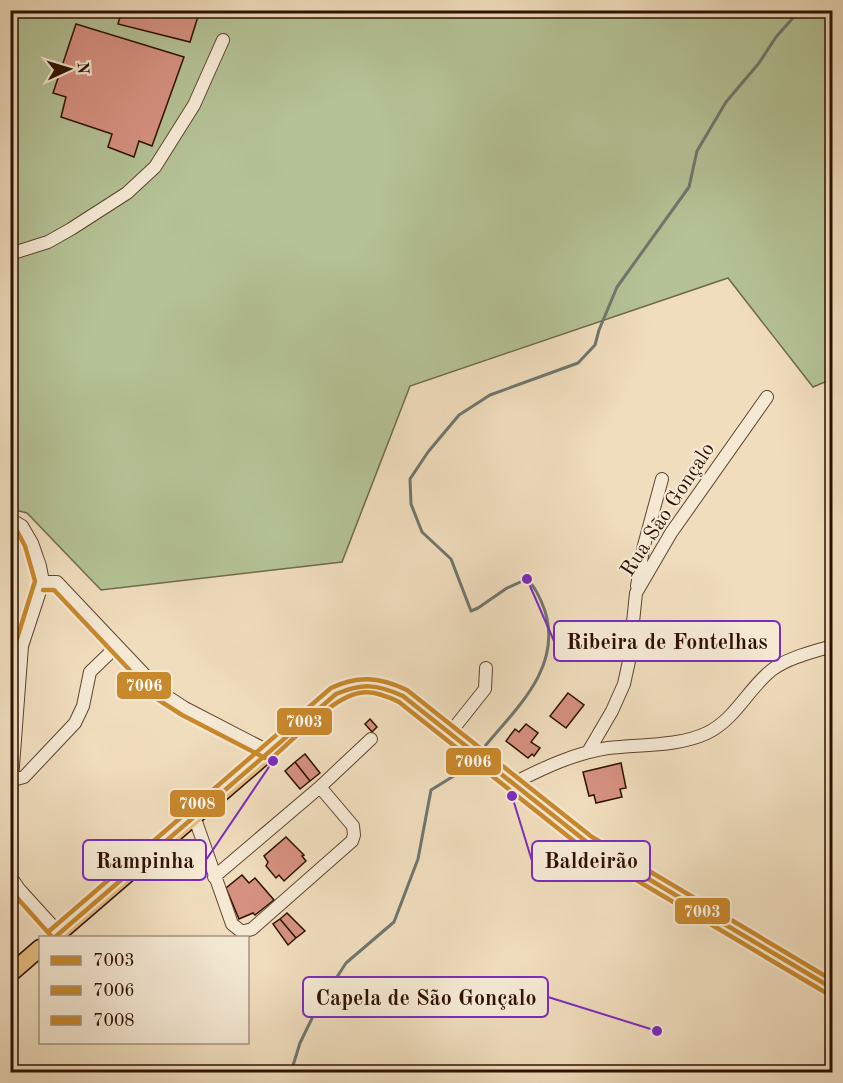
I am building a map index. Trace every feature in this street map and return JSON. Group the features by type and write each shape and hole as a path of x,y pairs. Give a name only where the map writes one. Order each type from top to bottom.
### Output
{"main road":[{"path":"56,935 336,694 356,685 370,684 404,696 588,843 832,988"},
{"path":"10,974 39,949"}],"street":[{"path":"10,254 48,242 71,229 127,193 155,167 194,105 223,40"},
{"name":"Rua São Gonçalo","path":"588,752 612,711 624,684 629,661 636,593 671,533 767,397"},
{"path":"636,593 643,549 662,479"},
{"path":"10,519 22,526 32,543 43,582 22,646 10,806"},
{"path":"43,582 57,582 162,693 185,708 268,751"},
{"path":"13,780 24,777 75,723 83,706 90,672 117,646"},
{"path":"514,783 588,752 683,741 707,733 725,721 771,671 783,663 832,646"},
{"path":"450,733 485,689 486,668"},
{"path":"214,877 320,787 371,739"},
{"path":"187,821 200,839 232,924 242,932 252,929 352,841 354,835 352,826 320,787"},
{"path":"10,876 56,935"}],"green space":[{"path":"11,11 832,11 832,379 813,387 728,278 410,386 342,562 101,590 27,513 11,509"}],"building":[{"path":"122,10 200,10 190,42 118,24"},
{"path":"76,24 184,57 152,146 139,141 134,157 108,147 112,134 61,117 66,97 53,93"},
{"path":"568,693 584,705 566,728 550,716"},
{"path":"370,719 377,727 372,732 365,724"},
{"path":"526,724 538,733 531,742 540,748 534,756 532,754 528,758 506,741 515,729 519,732"},
{"path":"305,754 320,773 310,781 295,762"},
{"path":"295,762 310,781 300,789 285,771"},
{"path":"621,763 626,788 620,789 622,797 596,803 594,795 589,796 583,772"},
{"path":"286,837 304,855 302,856 306,861 284,881 279,875 276,878 266,866 268,862 264,856"},
{"path":"242,875 249,883 255,878 274,900 255,915 253,913 239,919 226,888"},
{"path":"287,913 305,931 296,938 280,919"},
{"path":"280,919 296,938 288,945 273,924"}],"waterway":[{"path":"481,751 520,704 541,670 547,652 549,632 545,611 536,590 527,579 507,588 471,611 451,559 422,532 411,504 410,479 428,452 459,415 490,395 578,363 595,345 617,287 689,187 697,151 726,102 800,10"},
{"path":"291,1072 300,1043 317,1008 346,963 394,922 418,859 431,790 470,766 475,759"},
{"path":"737,1072 740,1067 809,1072"}],"transit line":[{"name":"7006","path":"10,528 17,531 25,546 35,581 15,645 10,699"},
{"name":"7006","path":"43,590 54,590 157,699 182,715 265,758"},
{"name":"7008","path":"48,932 331,688 350,681 369,679 388,682 407,690 592,837 832,980"},
{"name":"7003","path":"56,936 336,694 370,686 403,696 588,843 832,988"},
{"name":"7006","path":"273,757 325,711 348,696 369,692 390,698 399,702 584,849 828,994"},
{"name":"7006","path":"10,890 51,936"}],"place":[{"name":"Ribeira de Fontelhas","path":"527,579"},
{"name":"Rampinha","path":"273,761"},
{"name":"Baldeirão","path":"512,796"},
{"name":"Capela de São Gonçalo","path":"657,1031"}]}
